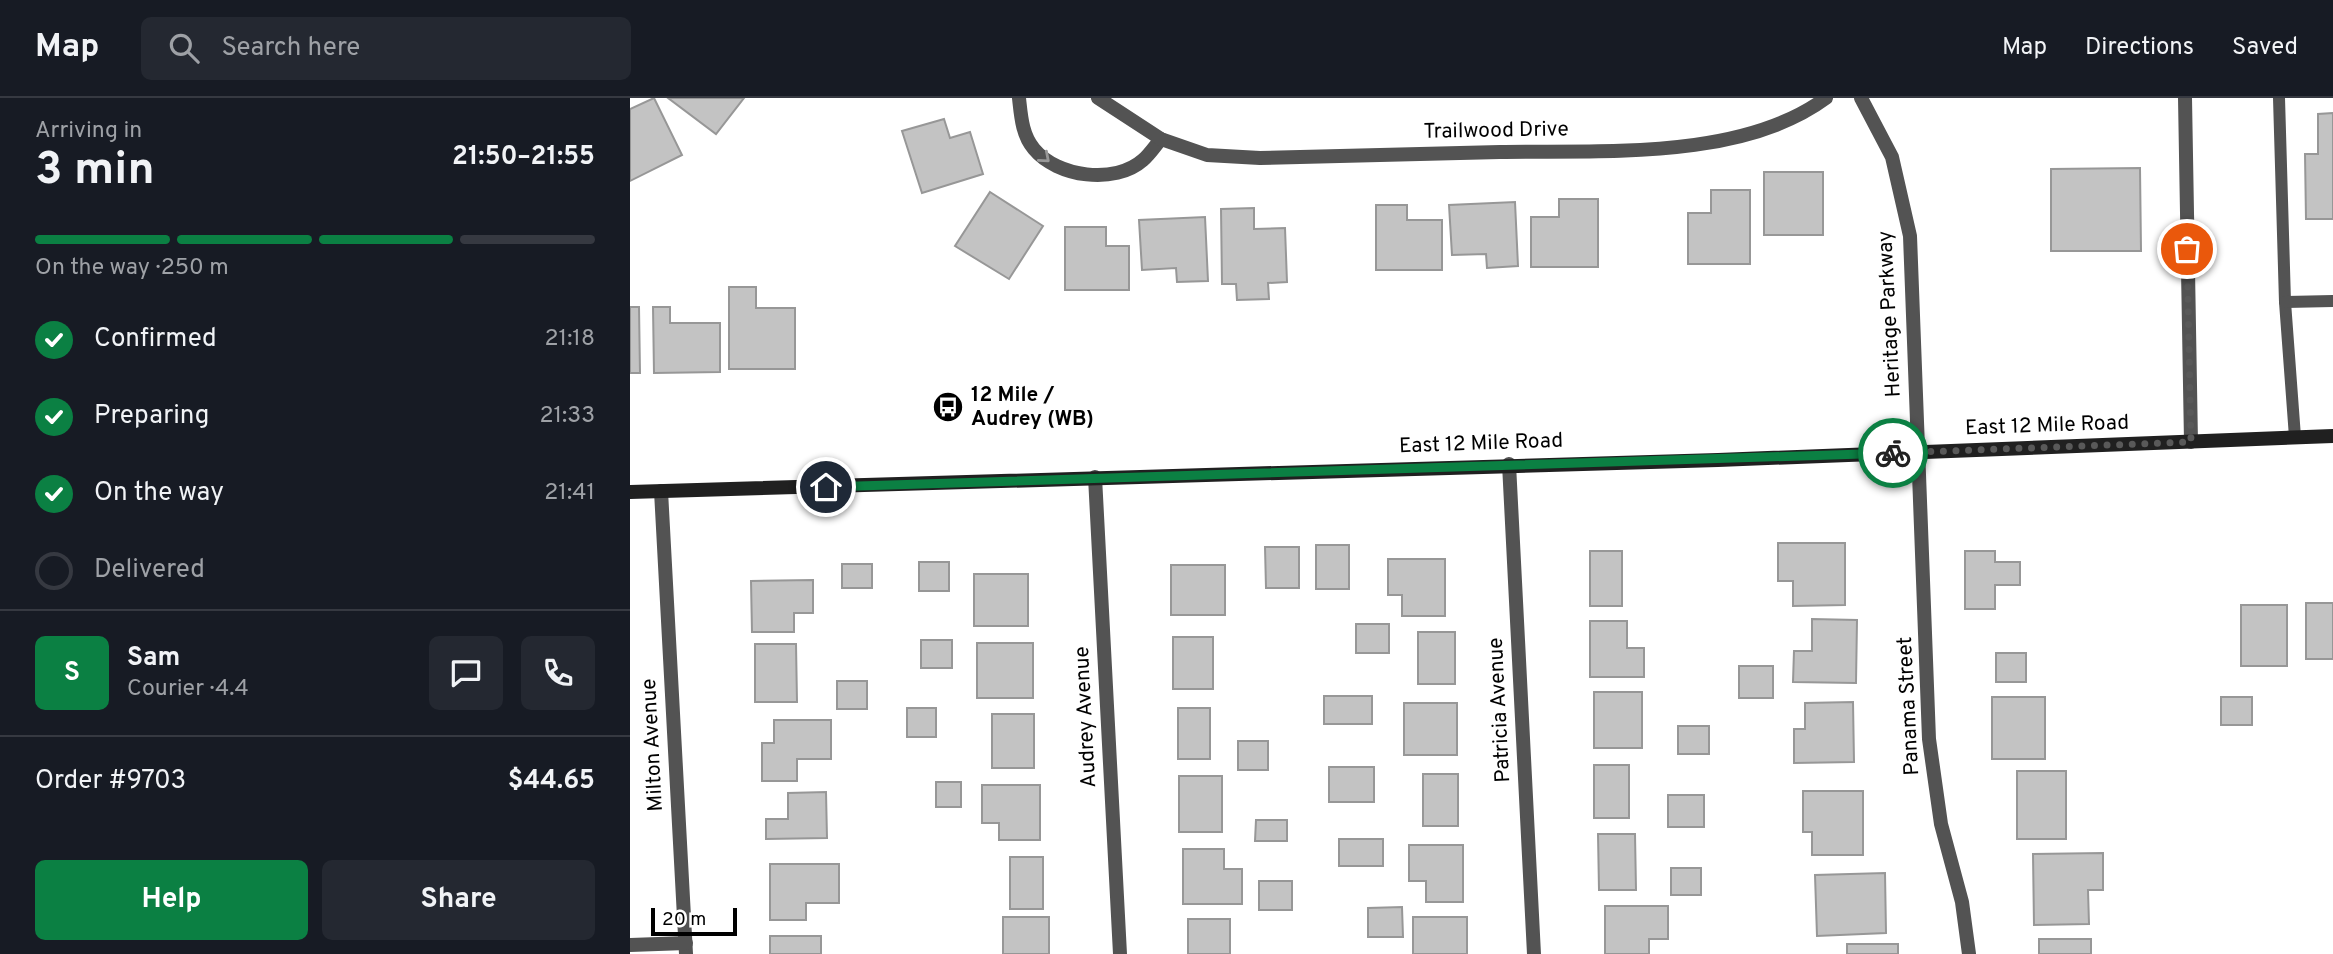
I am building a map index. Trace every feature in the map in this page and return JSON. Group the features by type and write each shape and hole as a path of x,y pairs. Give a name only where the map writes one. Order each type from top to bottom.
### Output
{"main road":[{"name":"East 12 Mile Road","path":"630,492 1918,452 2333,436"}],"street":[{"path":"1019,98 1022,126 1034,149 1057,169 1103,176 1141,162 1161,139"},
{"name":"Trailwood Drive","path":"1098,98 1161,139 1207,155 1260,158 1637,149 1711,142 1769,127 1826,98"},
{"name":"Heritage Parkway","path":"1861,98 1892,157 1910,236 1918,452"},
{"path":"2185,98 2191,442"},
{"name":"Panama Street","path":"1918,452 1929,739 1941,824 1962,902 1969,954"},
{"name":"Patricia Avenue","path":"1509,464 1534,954"},
{"name":"Audrey Avenue","path":"1095,477 1120,954"},
{"name":"Milton Avenue","path":"661,491 686,948"},
{"path":"630,945 686,948"}],"lane":[{"path":"2279,98 2285,302 2295,438"},
{"path":"2285,302 2333,301"}],"building":[{"path":"654,98 682,155 630,181 630,109"},
{"path":"668,98 744,98 716,134"},
{"path":"2333,113 2333,219 2306,219 2305,154 2318,154 2318,114"},
{"path":"944,119 950,138 970,132 983,174 922,193 902,131"},
{"path":"2140,168 2141,251 2051,251 2051,169"},
{"path":"1764,172 1823,172 1823,235 1764,235"},
{"path":"1711,190 1750,190 1750,264 1688,264 1688,213 1711,213"},
{"path":"990,192 1043,226 1009,279 955,246"},
{"path":"1559,199 1598,199 1598,267 1531,267 1531,217 1559,217"},
{"path":"1515,202 1518,266 1487,268 1486,254 1452,255 1449,205"},
{"path":"1376,205 1407,205 1407,220 1442,220 1442,270 1376,270"},
{"path":"1254,208 1254,229 1285,228 1287,282 1268,283 1269,299 1237,300 1236,284 1222,284 1221,209"},
{"path":"1205,217 1208,281 1177,282 1176,268 1142,270 1139,220"},
{"path":"1065,227 1106,227 1106,246 1129,246 1129,290 1065,290"},
{"path":"729,287 756,287 756,308 795,308 795,369 729,369"},
{"path":"630,307 639,307 640,373 630,373"},
{"path":"653,307 670,307 670,323 720,323 720,372 654,373"},
{"path":"1778,543 1845,543 1845,605 1793,606 1793,581 1778,581"},
{"path":"1316,545 1349,545 1349,589 1316,589"},
{"path":"1265,547 1299,547 1299,588 1266,588"},
{"path":"1590,551 1622,551 1622,606 1590,606"},
{"path":"1965,551 1995,551 1995,562 2020,562 2020,585 1995,585 1995,609 1965,609"},
{"path":"1388,559 1445,559 1445,616 1402,616 1402,595 1388,595"},
{"path":"919,562 949,562 949,591 919,591"},
{"path":"842,564 872,564 872,588 842,588"},
{"path":"1171,565 1225,565 1225,615 1171,615"},
{"path":"974,574 1028,574 1028,626 974,626"},
{"path":"813,580 813,613 794,613 794,632 752,632 751,581"},
{"path":"2306,603 2333,603 2333,659 2306,659"},
{"path":"2241,605 2287,605 2287,666 2241,666"},
{"path":"1812,619 1857,620 1856,683 1793,682 1794,651 1812,651"},
{"path":"1590,621 1627,621 1627,648 1644,648 1644,677 1590,677"},
{"path":"1356,624 1389,624 1389,653 1356,653"},
{"path":"1418,632 1455,632 1455,684 1418,684"},
{"path":"1173,637 1213,637 1213,689 1173,689"},
{"path":"921,640 952,640 952,668 921,668"},
{"path":"977,643 1033,643 1033,698 977,698"},
{"path":"755,644 796,644 797,702 755,702"},
{"path":"1996,653 2026,653 2026,682 1996,682"},
{"path":"1739,666 1773,666 1773,698 1739,698"},
{"path":"837,681 867,681 867,709 837,709"},
{"path":"1594,692 1642,692 1642,748 1594,748"},
{"path":"1324,696 1372,696 1372,724 1324,724"},
{"path":"1992,697 2045,697 2045,759 1992,759"},
{"path":"2221,697 2252,697 2252,725 2221,725"},
{"path":"1853,702 1854,762 1794,763 1794,729 1805,729 1805,703"},
{"path":"1404,703 1457,703 1457,755 1404,755"},
{"path":"907,708 936,708 936,737 907,737"},
{"path":"1178,708 1210,708 1210,759 1178,759"},
{"path":"992,714 1034,714 1034,768 992,768"},
{"path":"774,720 831,720 831,759 797,759 797,781 762,781 762,743 774,743"},
{"path":"1678,726 1709,726 1709,754 1678,754"},
{"path":"1238,741 1268,741 1268,770 1238,770"},
{"path":"1594,765 1629,765 1629,818 1594,818"},
{"path":"1329,767 1374,767 1374,802 1329,802"},
{"path":"2017,771 2066,771 2066,839 2017,839"},
{"path":"1423,774 1458,774 1458,826 1423,826"},
{"path":"1179,776 1222,776 1222,832 1179,832"},
{"path":"936,782 961,782 961,807 936,807"},
{"path":"982,785 1040,785 1040,840 999,840 999,823 982,823"},
{"path":"1803,791 1863,791 1863,855 1812,855 1812,832 1803,832"},
{"path":"826,792 827,838 766,839 766,819 788,819 788,793"},
{"path":"1668,795 1704,795 1704,827 1668,827"},
{"path":"1256,820 1287,820 1287,841 1255,841"},
{"path":"1598,834 1635,834 1636,890 1599,890"},
{"path":"1339,839 1383,839 1383,866 1339,866"},
{"path":"1409,845 1463,845 1463,902 1426,902 1426,881 1409,881"},
{"path":"1183,849 1224,849 1224,869 1242,869 1242,904 1183,904"},
{"path":"2103,853 2103,890 2088,890 2089,924 2034,925 2033,854"},
{"path":"1010,857 1043,857 1043,909 1010,909"},
{"path":"770,864 839,864 839,903 806,903 806,920 770,920"},
{"path":"1671,868 1701,868 1701,895 1671,895"},
{"path":"1885,873 1886,933 1817,936 1815,875"},
{"path":"1259,881 1292,881 1292,910 1259,910"},
{"path":"1605,906 1668,906 1668,939 1649,939 1649,954 1605,954"},
{"path":"1402,907 1403,937 1368,937 1368,908"},
{"path":"1003,917 1049,917 1049,954 1003,954"},
{"path":"1413,917 1467,917 1467,954 1413,954"},
{"path":"1188,919 1230,919 1230,954 1188,954"},
{"path":"770,936 821,936 821,954 770,954"},
{"path":"2039,939 2091,939 2091,954 2039,954"},
{"path":"1847,944 1898,944 1898,954 1847,954"}],"way so far":[{"path":"1893,453 2191,442 2187,249"}],"place":[{"name":"12 Mile / Audrey (WB)","path":"948,407"}],"route":[{"path":"826,487 1293,470 1893,453"}]}
